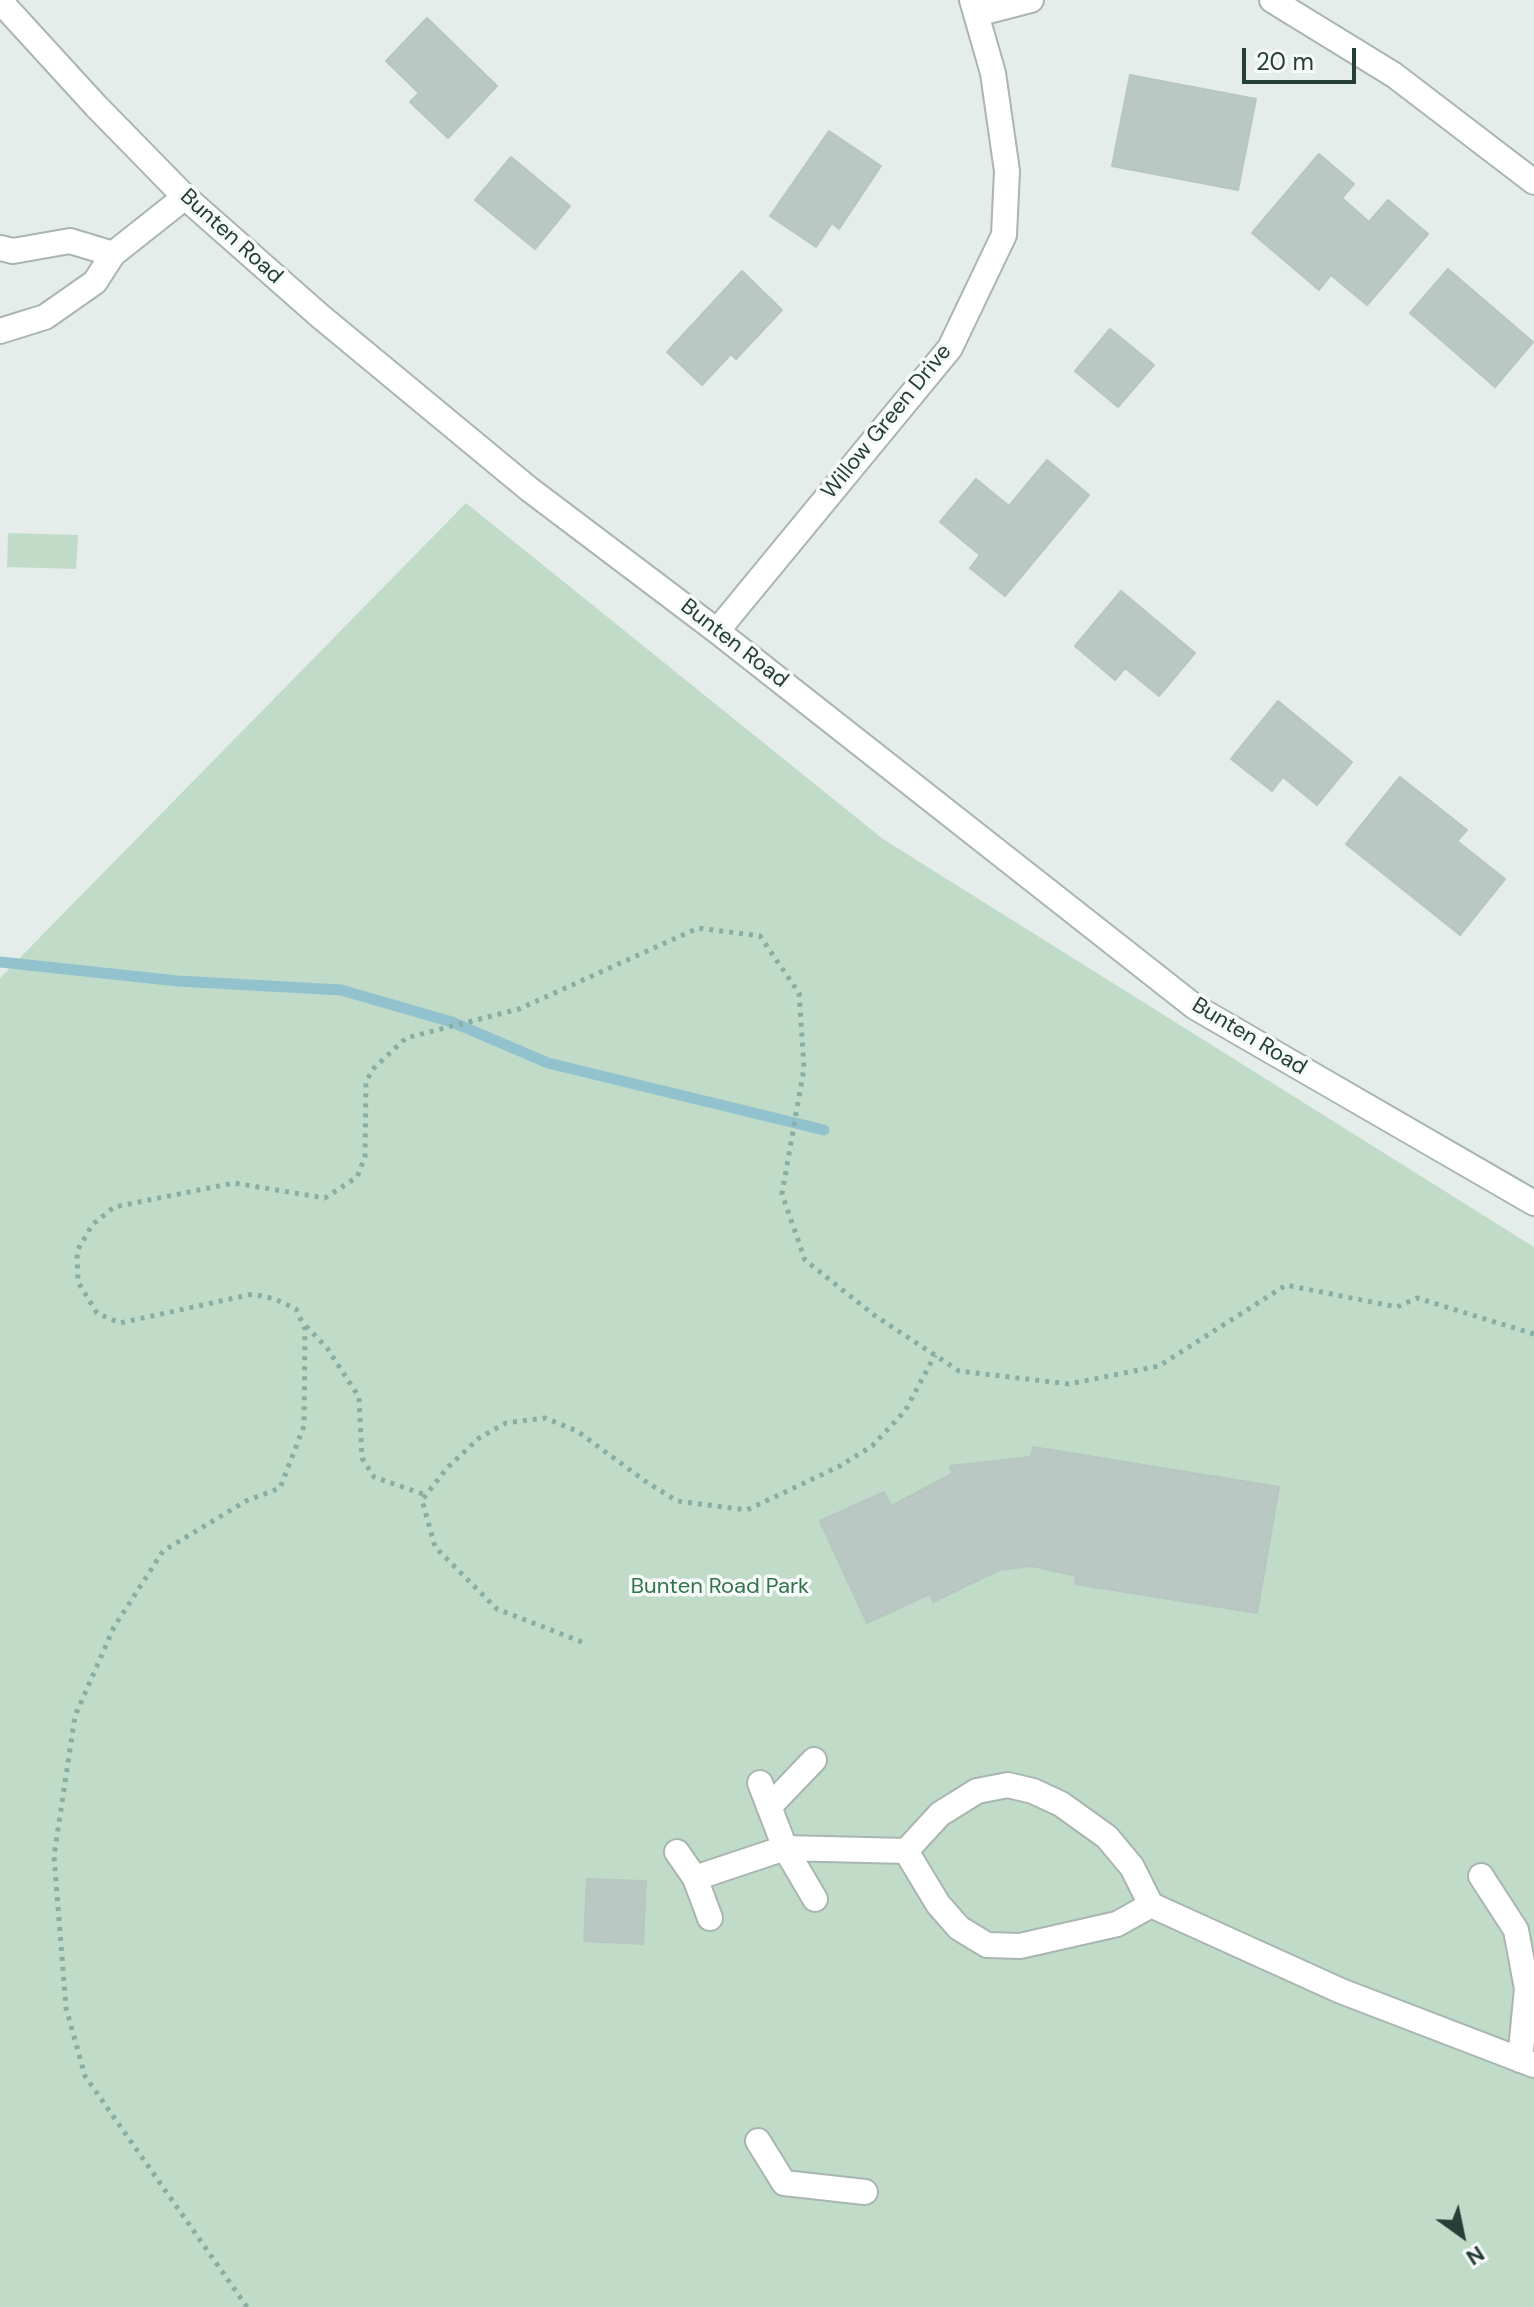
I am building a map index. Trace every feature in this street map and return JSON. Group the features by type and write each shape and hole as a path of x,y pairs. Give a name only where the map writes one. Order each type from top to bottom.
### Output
{"street":[{"path":"974,7 1031,0"},
{"path":"1272,0 1394,75 1534,182"},
{"name":"Bunten Road","path":"0,1 185,197 320,316 529,489 717,631 1195,1007 1534,1203"},
{"name":"Willow Green Drive","path":"717,631 950,348 1004,235 1007,171 993,73 974,7"},
{"path":"0,331 45,317 95,282 113,254 185,197"},
{"path":"0,248 13,251 70,241 113,254"},
{"path":"769,1807 814,1760"},
{"path":"760,1783 785,1848 815,1899"},
{"path":"695,1878 785,1848 906,1851 940,1814 977,1791 1008,1785 1033,1791 1061,1804 1107,1837 1132,1867 1151,1905 1341,1991 1527,2062 1527,1989 1516,1930 1481,1876"},
{"path":"906,1851 938,1904 959,1928 987,1945 1020,1946 1117,1924 1151,1905"},
{"path":"677,1852 695,1878 710,1918"},
{"path":"758,2141 784,2183 865,2192"}],"path":[{"path":"247,2307 85,2076 66,2008 54,1856 75,1716 114,1627 163,1551 246,1501 280,1488 304,1426 305,1329 296,1309 275,1299 253,1294 120,1323 97,1313 78,1282 77,1251 92,1225 114,1207 234,1183 325,1198 357,1177 365,1157 366,1081 374,1068 406,1038 519,1009 698,928 760,936 799,993 804,1068 782,1194 805,1260 874,1315 959,1371 1069,1384 1159,1366 1286,1285 1397,1307 1417,1298 1534,1334"},
{"path":"302,1322 327,1348 359,1397 362,1458 374,1477 426,1495"},
{"path":"582,1642 497,1609 435,1547 422,1500 447,1468 479,1438 506,1423 545,1418 577,1431 677,1501 747,1510 840,1466 872,1446 905,1411 935,1355"}],"green space":[{"name":"Bunten Road Park","path":"466,503 883,839 1534,1247 1534,2307 0,2307 0,978"},
{"path":"8,533 78,535 76,569 7,567"}],"building":[{"path":"427,18 497,86 448,138 410,102 419,93 386,61"},
{"path":"1130,75 1256,99 1238,190 1112,166"},
{"path":"829,131 881,166 839,229 832,223 816,247 770,216"},
{"path":"1319,154 1354,184 1342,198 1369,222 1388,200 1428,234 1367,305 1331,275 1319,290 1252,233"},
{"path":"511,157 570,206 535,249 475,200"},
{"path":"1448,269 1533,342 1495,387 1410,313"},
{"path":"742,271 782,310 736,359 731,354 702,385 667,352"},
{"path":"1110,329 1154,365 1118,407 1075,371"},
{"path":"1047,460 1089,495 1005,596 970,568 980,555 940,522 976,479 1009,506"},
{"path":"1121,591 1195,653 1159,696 1125,668 1115,680 1075,646"},
{"path":"1278,701 1352,762 1317,805 1283,777 1272,791 1231,759"},
{"path":"1400,777 1467,830 1457,841 1505,879 1460,935 1346,844"},
{"path":"1033,1447 1279,1487 1257,1613 1075,1584 1076,1576 1032,1566 999,1570 933,1602 930,1594 867,1623 820,1521 884,1492 891,1506 952,1474 950,1466 1031,1457"},
{"path":"587,1879 646,1881 643,1944 584,1941"}],"waterway":[{"path":"0,962 178,981 341,990 452,1022 548,1063 824,1130"}]}
